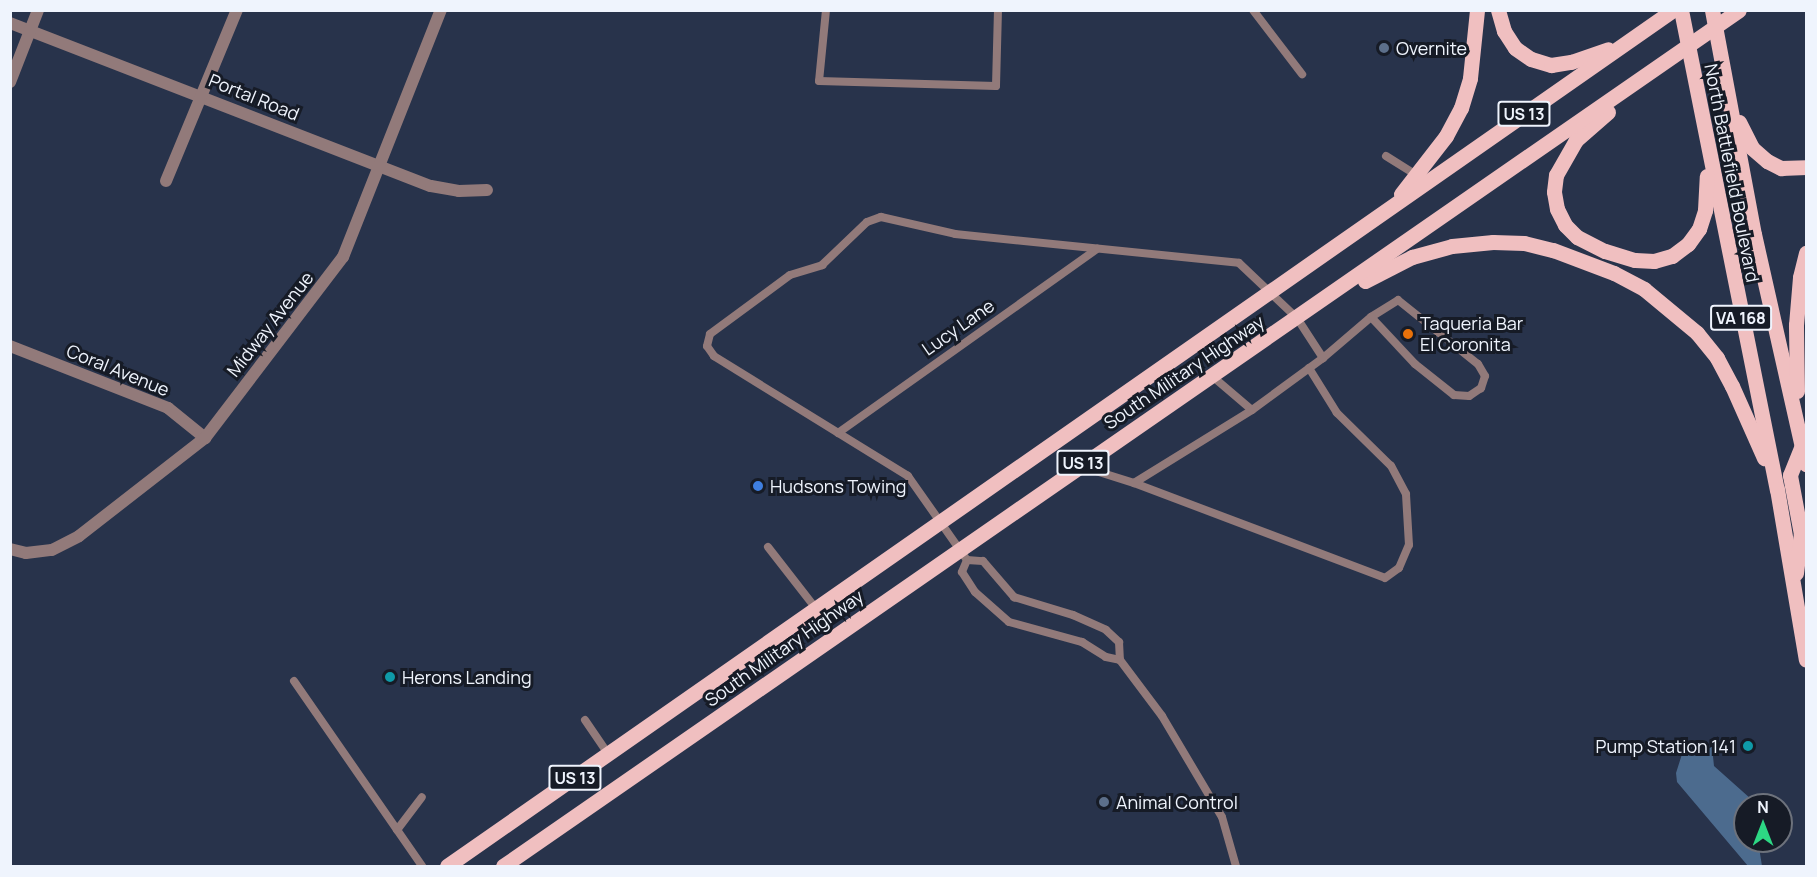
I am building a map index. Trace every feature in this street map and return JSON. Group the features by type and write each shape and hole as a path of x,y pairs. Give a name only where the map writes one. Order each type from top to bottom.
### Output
{"main road":[{"path":"1391,207 1446,136 1461,108 1470,78 1477,10"},
{"path":"1498,10 1503,31 1515,48 1532,59 1551,64 1571,63 1601,52 1658,21"},
{"name":"South Military Highway","path":"447,867 1673,10"},
{"name":"North Battlefield Boulevard","path":"1681,10 1777,489 1806,660"},
{"name":"North Battlefield Boulevard","path":"1712,10 1754,234 1797,421"},
{"name":"South Military Highway","path":"502,867 963,555 1080,466 1738,11"},
{"path":"1665,62 1576,140 1556,175 1554,192 1557,209 1565,225 1577,237 1605,251 1635,260 1654,261 1672,256 1688,244 1699,229 1706,200 1707,146"},
{"path":"1726,83 1740,126 1752,148 1767,161 1781,168 1806,167"},
{"path":"1297,318 1412,257 1452,246 1493,242 1524,243 1582,260 1644,289 1697,333 1717,358 1732,386 1777,489"},
{"path":"1797,421 1796,325 1800,277 1806,253"},
{"name":"VA 168","path":"1797,421 1804,444 1806,464"},
{"path":"1794,591 1802,534 1790,475 1804,444"}],"street":[{"path":"10,82 38,10"},
{"path":"166,182 237,10"},
{"name":"Midway Avenue","path":"10,549 26,553 52,550 79,536 205,438 343,257 441,10"},
{"name":"Portal Road","path":"10,23 202,96 379,168 431,186 459,191 487,189"},
{"name":"Coral Avenue","path":"10,346 168,408 205,438"}],"lane":[{"path":"826,10 819,81 996,86 998,10"},
{"path":"1253,10 1302,74"},
{"path":"1386,156 1417,175"},
{"path":"1120,660 1106,657 1082,642 1009,622 975,592 962,572 963,555 908,476 714,356 706,346 710,334 789,275 822,265 867,222 881,217 955,234 1239,263 1268,294 1297,318 1323,358"},
{"name":"Lucy Lane","path":"838,433 1097,249"},
{"path":"1134,483 1252,410 1323,358 1371,317 1398,300 1478,364 1485,376 1480,388 1469,396 1454,394 1415,364 1371,317"},
{"path":"1080,466 1134,483 1385,578 1400,568 1409,545 1406,494 1391,466 1337,414 1309,368"},
{"path":"1212,376 1252,410"},
{"path":"768,547 817,610"},
{"path":"963,555 983,561 1014,597 1073,615 1106,630 1119,642 1120,660 1162,716 1222,817 1236,867"},
{"path":"294,681 422,867"},
{"path":"585,720 609,755"},
{"path":"397,830 423,797"}],"water":[{"path":"1703,741 1712,747 1714,766 1744,793 1733,793 1733,848 1677,782 1676,773 1687,744"},
{"path":"1737,853 1760,853 1762,866 1748,866"}],"place":[{"name":"Overnite","path":"1384,48"},
{"name":"Taqueria Bar El Coronita","path":"1408,334"},
{"name":"Hudsons Towing","path":"758,486"},
{"name":"Herons Landing","path":"390,677"},
{"name":"Pump Station 141","path":"1748,746"},
{"name":"Animal Control","path":"1104,802"}]}
